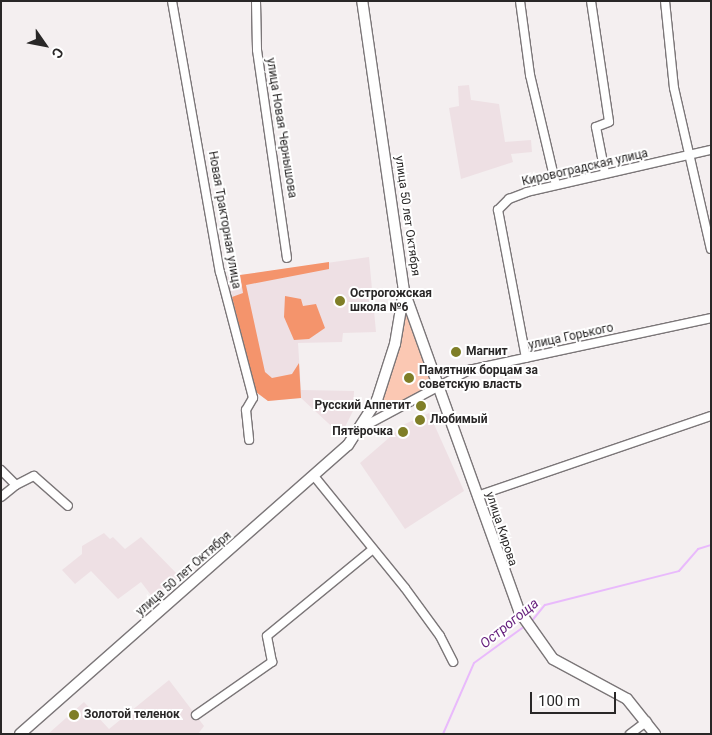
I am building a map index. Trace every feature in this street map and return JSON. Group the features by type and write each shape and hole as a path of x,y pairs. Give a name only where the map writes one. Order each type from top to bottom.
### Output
{"main road":[{"name":"улица 50 лет Октября","path":"20,734 314,476 361,428 387,372 404,291 362,1"},
{"name":"улица Кирова","path":"404,291 439,385 504,581 518,611 534,636 561,665 618,693 647,721 655,734"}],"street":[{"name":"Новая Тракторная улица","path":"172,1 220,272 252,398 246,410 249,440"},
{"name":"улица Новая Чернышова","path":"256,1 257,50 287,258"},
{"path":"520,1 530,75 556,185"},
{"path":"591,1 609,122 596,127 605,173"},
{"path":"665,1 674,88 688,156 711,249"},
{"name":"Кировоградская улица","path":"526,358 498,210 509,199 556,185 711,150"},
{"name":"улица Горького","path":"439,385 469,370 711,318"},
{"name":"улица 50 лет Октября","path":"361,428 439,385"},
{"path":"477,496 711,416"},
{"path":"1,470 16,485"},
{"path":"1,497 16,485 34,476 68,506"},
{"path":"314,476 440,636 454,662"},
{"path":"196,715 272,662 267,636 373,549"},
{"path":"630,734 647,721"}],"shaded area":[{"path":"469,85 471,100 499,104 505,142 531,140 532,152 511,154 513,162 461,179 449,108 459,106 458,86"},
{"path":"369,257 376,332 343,333 342,342 298,343 301,390 354,391 353,411 341,435 301,398 268,401 256,392 227,277"},
{"path":"329,262 329,269 246,285 265,372 272,378 292,374 299,363 301,398 268,401 256,392 232,297 243,293 240,275"},
{"path":"285,296 301,299 303,306 316,304 325,328 309,339 294,340 284,317"},
{"path":"407,308 431,381 427,388 387,409 381,404"},
{"path":"429,413 464,491 405,529 360,463 405,424"},
{"path":"104,533 110,539 113,537 125,549 141,537 180,577 154,599 141,582 118,599 91,571 75,584 62,570 82,554 82,546"},
{"path":"169,680 204,726 198,734 48,734 84,702 109,729"}],"waterway":[{"name":"Острогоща","path":"531,622 545,605 679,571 698,549 711,545"},
{"name":"Острогоща","path":"443,734 474,663 525,626"}],"place":[{"name":"Острогожская школа №6","path":"340,301"},
{"name":"Магнит","path":"456,352"},
{"name":"Памятник борцам за советскую власть","path":"409,378"},
{"name":"Русский Аппетит","path":"421,406"},
{"name":"Любимый","path":"420,420"},
{"name":"Пятёрочка","path":"403,432"},
{"name":"Золотой теленок","path":"74,715"}]}
